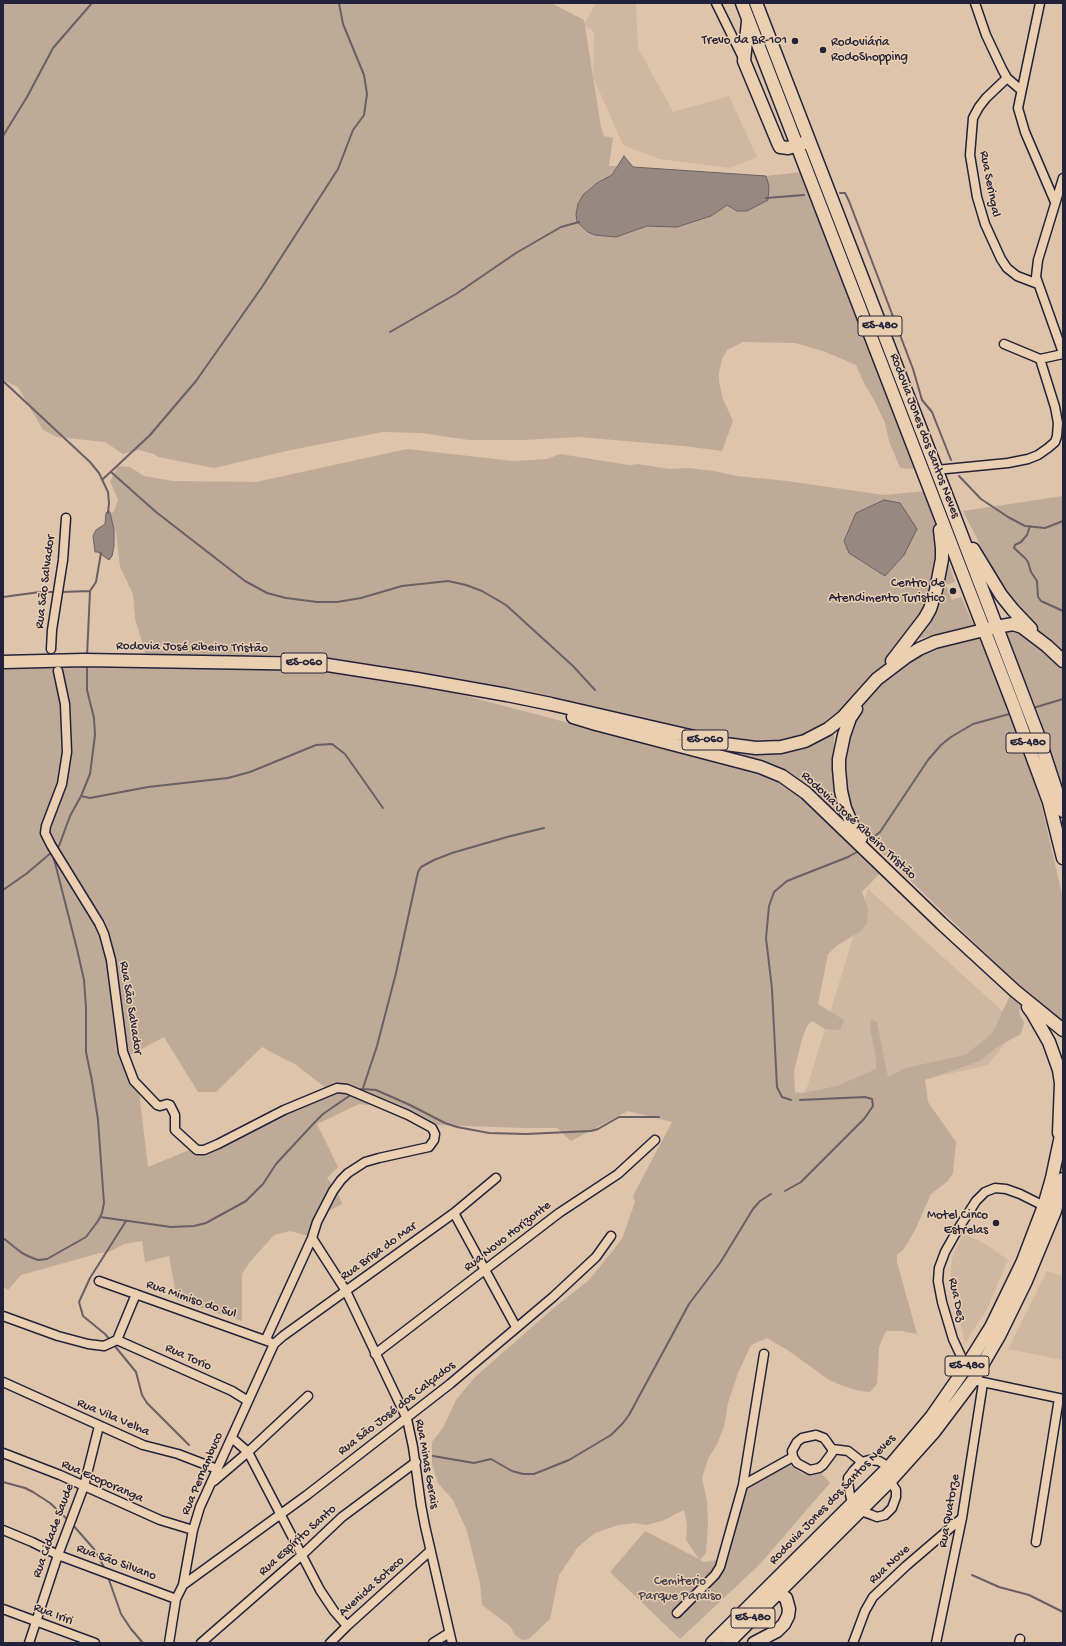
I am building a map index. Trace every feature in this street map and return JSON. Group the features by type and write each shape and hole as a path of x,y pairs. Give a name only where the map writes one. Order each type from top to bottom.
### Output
{"main road":[{"name":"Rodovia Jones dos Santos Neves","path":"742,3 923,469 937,509 1038,735 1063,811"},
{"name":"Rodovia Jones dos Santos Neves","path":"756,3 952,510 1049,802 1063,858"},
{"path":"748,18 744,61 780,147 788,148 809,142"},
{"path":"890,873 854,829 845,808 839,778 839,760 850,718 874,683 925,618 930,609 936,590 942,559 937,509"},
{"path":"952,510 985,570 1001,595 1047,646"},
{"name":"Rodovia José Ribeiro Tristão","path":"3,662 84,660 308,663 418,679 522,698 725,744 756,748 781,747 805,741 828,729 843,717 874,683 906,657 935,642 990,628 1013,624 1022,627 1047,646 1063,661"},
{"name":"Rodovia José Ribeiro Tristão","path":"522,698 596,724 722,756 760,767 782,776 806,793 941,924 1015,991 1063,1030"},
{"name":"Rodovia Jones dos Santos Neves","path":"728,1643 779,1593 857,1506 932,1416 983,1341 1016,1277 1044,1206 1052,1178 1061,1131 1061,1083 1055,1058 1049,1042 1037,1020 1015,991"},
{"name":"Rodovia Jones dos Santos Neves","path":"712,1643 768,1587 857,1506 890,1481 978,1381 1026,1281 1056,1206 1063,1179"},
{"path":"1056,1206 1063,1192"},
{"path":"754,1643 781,1628 788,1616 789,1610 786,1598 768,1587"}],"street":[{"path":"716,3 744,61"},
{"path":"975,3 986,35 1007,78 1021,90"},
{"path":"1040,3 1040,10 1018,104 1020,119 1055,202"},
{"name":"Rua Seringal","path":"1007,78 986,98 973,118 970,155 977,197 984,224 1001,260 1007,268 1017,276 1038,284"},
{"path":"1004,344 1040,359 1063,354 1038,284 1036,268 1063,178"},
{"path":"936,470 1008,463 1028,459 1038,455 1055,442 1058,423 1055,407 1040,359"},
{"name":"Rua São Salvador","path":"51,649 52,630 63,560 66,518"},
{"name":"Rua São Salvador","path":"58,671 65,704 67,739 66,758 60,792 45,829 51,845 99,923 104,934 111,960 123,1052 134,1081 157,1105 160,1106 167,1104 170,1106 175,1115 175,1130 195,1150 201,1151 218,1144 284,1110 331,1089 341,1088 408,1115 432,1128 435,1134 433,1142 429,1147 365,1162 348,1173 332,1191 317,1222 312,1238"},
{"name":"Rua Novo Horizonte","path":"375,1354 559,1213 618,1174 655,1140"},
{"name":"Rua Brisa do Mar","path":"274,1344 454,1213 496,1178"},
{"name":"Rua Dez","path":"966,1367 953,1339 942,1302 938,1281 939,1268 945,1252 961,1224 985,1192 995,1188 1006,1189 1044,1206"},
{"path":"454,1213 516,1327"},
{"name":"Rua São José dos Calçados","path":"183,1585 407,1419 553,1296 596,1257 611,1236"},
{"path":"266,1339 312,1238"},
{"name":"Rua Minas Gerais","path":"312,1238 346,1291 407,1419 416,1462 420,1505 452,1643"},
{"name":"Rua Mimiso do Sul","path":"99,1281 266,1339 274,1344"},
{"path":"3,1316 58,1336 88,1344 104,1346 117,1340 136,1294"},
{"name":"Rua Torio","path":"117,1340 225,1388 248,1401"},
{"name":"Rua Pernambuco","path":"169,1643 176,1599 183,1585 193,1530 200,1507 274,1344"},
{"path":"677,1613 715,1575 720,1567 743,1485 764,1354"},
{"path":"978,1381 1061,1398 1036,1542"},
{"name":"Rua Quatorze","path":"936,1643 962,1518 978,1381"},
{"name":"Rua Vila Velha","path":"3,1382 143,1445 178,1454 217,1469"},
{"path":"212,1482 248,1452 308,1396"},
{"name":"Rua Cidade Saude","path":"28,1643 58,1555 84,1486 99,1426"},
{"path":"816,1435 824,1438 832,1449 832,1453 827,1460 819,1468 814,1470 803,1468 792,1457 792,1451 797,1442 807,1436 816,1435"},
{"path":"232,1438 248,1452 327,1600 347,1626"},
{"path":"832,1449 848,1450 862,1462"},
{"name":"Rua Ecoporanga","path":"3,1453 84,1486 160,1520 193,1530"},
{"path":"743,1485 792,1457"},
{"path":"889,1467 879,1461 870,1460 862,1462 848,1478 848,1486 857,1506 877,1517 882,1516 889,1511 896,1497 896,1490 890,1481"},
{"name":"Rua Espírito Santo","path":"201,1643 303,1554 342,1517 416,1462"},
{"name":"Rua Nove","path":"853,1643 865,1611 873,1597 906,1566 962,1518"},
{"name":"Rua São Silvano","path":"3,1530 58,1555 176,1599"},
{"name":"Avenida Soteco","path":"330,1643 430,1551"},
{"name":"Rua Iriri","path":"3,1608 95,1643"},
{"path":"433,1643 449,1633"}],"shaded area":[{"path":"596,3 636,3 638,48 673,112 729,96 757,157 729,168 659,159 623,145 593,77 594,32 584,25"},
{"path":"624,156 633,167 766,176 769,186 768,200 747,211 737,211 727,205 711,216 677,227 647,226 616,237 595,235 588,232 577,222 576,214 578,204 583,195 597,183 612,175"},
{"path":"884,500 900,503 917,529 904,555 885,576 849,553 844,541 856,513"},
{"path":"108,511 110,512 114,530 114,546 112,556 109,560 98,552 95,552 93,536 96,530 105,524 106,513"},
{"path":"868,889 1019,1026 988,1065 801,1107"},
{"path":"963,1233 987,1245 1008,1260 986,1311 965,1343 950,1280 952,1259"},
{"path":"1047,1271 1063,1276 1063,1360 1008,1349"}],"green space":[{"path":"3,3 551,3 584,20 601,127 604,136 613,138 609,166 618,166 612,175 597,183 583,195 578,204 576,214 595,235 616,237 647,226 677,227 711,216 727,205 733,209 769,186 766,176 802,172 916,469 900,468 889,441 885,423 856,365 823,351 795,343 743,342 727,350 722,359 719,381 723,399 733,421 722,451 684,446 579,437 523,440 469,440 421,433 383,432 291,450 214,468 158,457 154,454 139,450 123,454 105,442 57,437 43,430 18,387 3,380"},
{"path":"805,147 989,622 986,624 800,148"},
{"path":"407,449 513,461 547,459 560,454 629,465 638,464 669,469 689,468 714,471 737,476 787,481 884,495 925,491 933,508 938,541 938,565 923,615 857,697 825,727 790,743 749,743 647,723 540,696 435,675 363,664 291,655 146,655 135,619 133,594 120,567 116,532 109,516 114,511 118,500 110,481 118,466 130,467 144,476 173,481 256,482"},
{"path":"1063,496 1063,654 1029,621 998,580 963,511"},
{"path":"947,558 955,582 946,585 952,600 961,597 974,626 913,640"},
{"path":"1011,629 1023,632 1063,670 1063,785 1036,707 1005,632"},
{"path":"977,634 985,640 1041,803 1063,899 1063,1023 1019,986 877,848 863,831 850,806 844,779 846,745 856,712 877,685 907,661 935,647"},
{"name":"Cemiterio Parque Paraiso","path":"3,665 291,666 326,670 432,687 744,769 776,781 805,800 875,865 879,874 862,892 868,909 867,923 861,931 838,945 828,954 818,1004 844,1020 840,1030 825,1029 812,1021 807,1026 794,1071 795,1092 802,1093 837,1086 876,1069 876,1058 870,1028 871,1019 877,1022 888,1077 905,1068 965,1055 988,1037 994,1030 1011,993 1021,1001 1019,1013 1024,1022 1021,1034 997,1047 980,1061 925,1080 928,1102 956,1142 953,1173 948,1181 931,1194 915,1230 904,1249 897,1255 897,1262 917,1334 901,1331 886,1331 879,1347 877,1384 870,1392 860,1391 829,1380 789,1351 767,1338 751,1345 738,1373 728,1403 724,1427 717,1444 708,1459 702,1478 707,1501 708,1522 706,1553 700,1560 704,1562 724,1559 743,1489 787,1463 803,1474 820,1472 830,1483 759,1565 680,1639 610,1572 645,1531 699,1559 686,1540 687,1524 684,1510 662,1521 646,1525 635,1523 618,1525 595,1533 578,1547 559,1575 550,1619 529,1639 522,1640 515,1635 510,1626 482,1605 480,1583 467,1531 453,1500 438,1483 432,1464 432,1442 443,1428 456,1400 475,1377 555,1307 589,1280 622,1239 635,1202 633,1196 672,1122 628,1111 571,1141 557,1128 433,1125 379,1106 359,1104 317,1124 338,1167 327,1178 337,1191 342,1204 319,1216 312,1237 290,1231 274,1235 249,1263 242,1274 242,1321 177,1300 169,1256 145,1262 142,1241 124,1244 109,1252 100,1253 21,1275 8,1290 3,1286","holes":["164,1037 198,1092 216,1092 262,1047 295,1064 331,1092 148,1167 139,1092 121,1060"]},
{"path":"834,733 834,770 837,812 789,773 771,765 744,757 742,753 745,750 812,742"}],"waterway":[{"path":"3,136 27,97 53,48 92,3"},
{"path":"103,479 150,435 196,381 262,287 338,169 353,130 364,115 367,94 364,75 343,24 339,3"},
{"path":"840,193 845,193 849,201 913,369 922,400 932,412 951,460"},
{"path":"766,198 804,195"},
{"path":"390,332 456,294 516,253 561,227 579,222"},
{"path":"3,381 90,462 99,473 108,492 108,513"},
{"path":"111,472 156,512 245,581 267,593 286,598 317,602 337,602 361,598 402,586 448,581 466,585 482,591 506,605 573,666 595,690"},
{"path":"959,476 981,499 1008,517 1025,526 1045,528 1063,521"},
{"path":"1030,526 1027,535 1021,542 1015,545 1014,548 1028,562 1031,572 1037,581 1038,597 1041,601 1063,611"},
{"path":"87,656 90,591 96,582 101,553"},
{"path":"61,592 90,591"},
{"path":"3,597 40,592 57,592"},
{"path":"56,849 59,846 70,816 81,796 90,774 95,735 94,718 87,690 87,664"},
{"path":"1033,708 1063,699"},
{"path":"870,840 880,832 928,760 941,745 951,737 973,724 1013,713"},
{"path":"81,796 90,798 148,787 228,778 250,772 316,745 332,744 345,754 383,808"},
{"path":"363,1088 377,1046 396,973 418,872 421,867 452,853 544,828"},
{"path":"3,890 26,874 52,852"},
{"path":"791,1100 782,1097 777,1087 772,989 766,938 769,906 774,892 787,881 857,852"},
{"path":"3,1238 22,1253 30,1257 38,1260 47,1259 86,1237 98,1221 102,1213 104,1203 98,1120 86,1052 86,1008 84,980 53,855"},
{"path":"357,1091 362,1089 376,1090 445,1123 457,1127 489,1133 526,1134 591,1131 598,1129 619,1117 659,1117"},
{"path":"100,1217 171,1227 194,1226 206,1223 246,1201 263,1184 276,1164 314,1123 323,1114 352,1094"},
{"path":"785,1191 801,1182 864,1119 873,1106 872,1099 865,1097 800,1100"},
{"path":"433,1456 474,1463 491,1459 512,1471 523,1474 534,1474 569,1460 611,1435 629,1415 689,1304 720,1263 753,1209 760,1201 771,1194"},
{"path":"111,1341 105,1334 83,1316 79,1302 90,1278 126,1221"},
{"path":"114,1345 136,1372 142,1395 147,1403 189,1445"},
{"path":"3,1482 25,1488 33,1492 50,1503 68,1520"},
{"path":"72,1524 94,1549 105,1569"},
{"path":"972,1575 999,1587 1029,1595 1063,1612"},
{"path":"108,1577 121,1614 143,1643"}],"place":[{"name":"Trevo da BR-101","path":"795,41"},
{"name":"Rodoviária RodoShopping","path":"823,50"},
{"name":"Centro de Atendimento Turistico","path":"953,591"},
{"name":"Motel Cinco Estrelas","path":"996,1223"}]}
